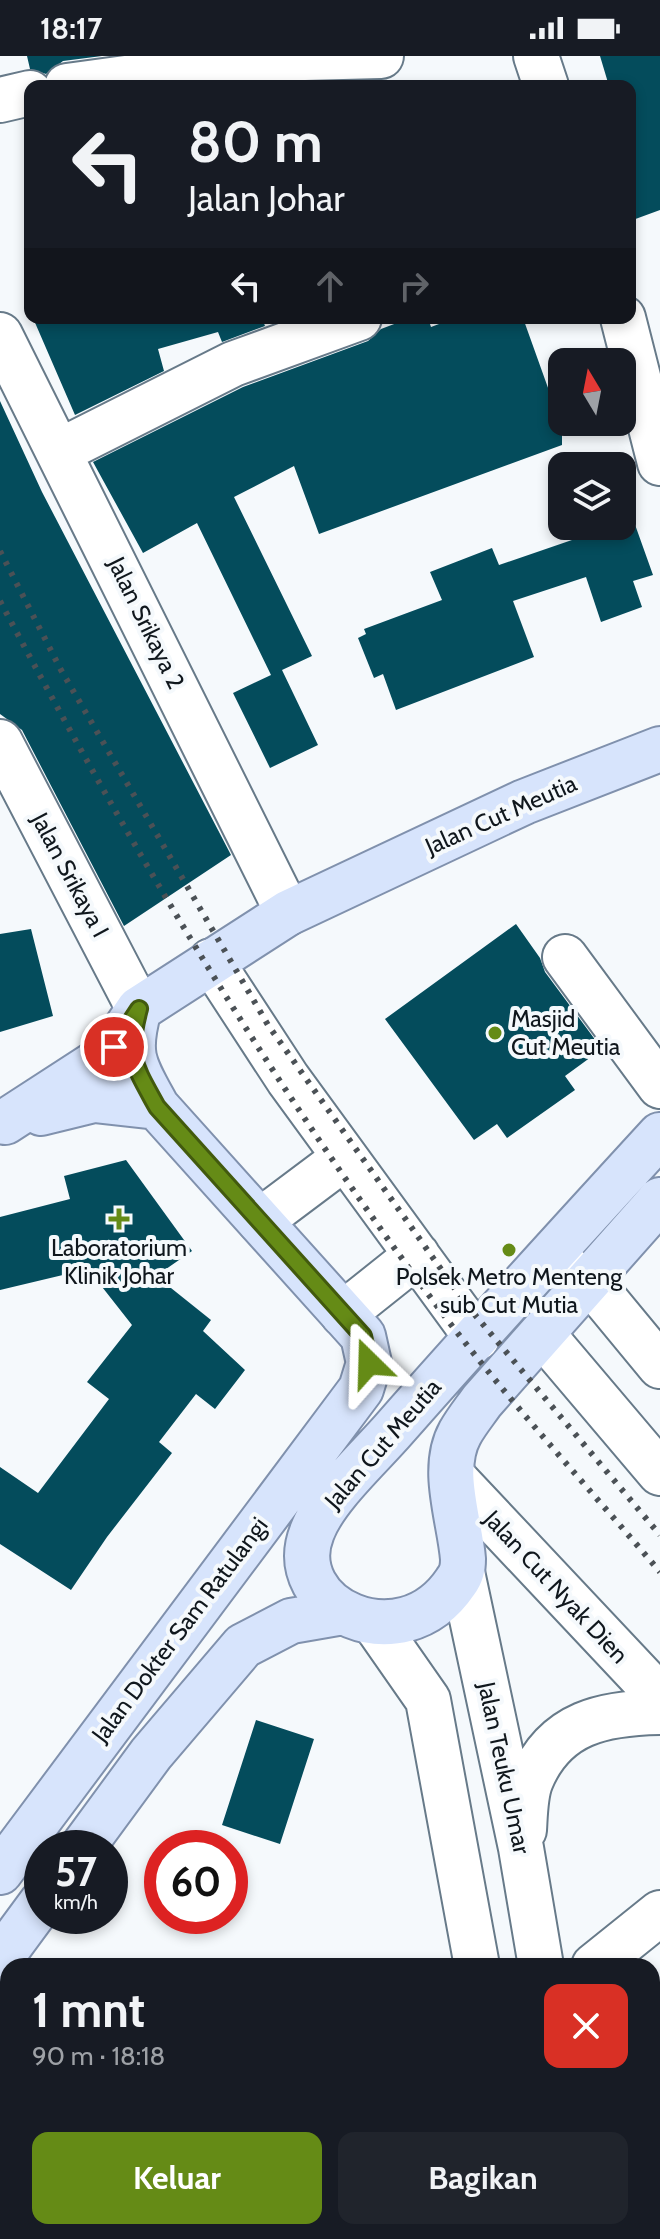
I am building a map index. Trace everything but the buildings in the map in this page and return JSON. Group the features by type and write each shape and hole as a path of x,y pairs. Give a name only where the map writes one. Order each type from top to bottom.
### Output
{"main road":[{"name":"Jalan Cut Meutia","path":"139,1009 288,913 524,802 660,749"},
{"path":"139,1009 130,1042 135,1067 157,1107 343,1314"},
{"path":"3,1123 107,1056 139,1009"},
{"path":"3,1123 94,1100 157,1107"},
{"name":"Jalan Cut Meutia","path":"359,1618 323,1595 308,1567 307,1549 312,1529 333,1499 660,1135"},
{"name":"Jalan Cut Meutia","path":"462,1572 452,1476 452,1454 459,1433 482,1401 660,1200"},
{"name":"Jalan Dokter Sam Ratulangi","path":"0,1872 361,1389 369,1363 363,1336 343,1314"},
{"path":"95,1830 151,1754 243,1646 291,1621 419,1617 446,1595 462,1572"},
{"path":"1,1958 24,1926"}],"street":[{"path":"111,80 266,59 381,56"},
{"path":"536,56 544,80"},
{"path":"0,100 24,94"},
{"path":"60,451 233,364 343,324"},
{"path":"625,324 660,463"},
{"name":"Jalan Srikaya 2","path":"0,335 288,913"},
{"name":"Jalan Srikaya I","path":"0,742 139,1009"},
{"path":"565,957 660,1086"},
{"path":"211,961 344,1158 477,1338"},
{"path":"260,1221 344,1158"},
{"path":"343,1314 417,1255"},
{"path":"551,1255 603,1297 660,1366"},
{"path":"543,1335 660,1473"},
{"name":"Jalan Cut Nyak Dien","path":"452,1476 660,1697"},
{"name":"Jalan Teuku Umar","path":"462,1572 521,1848 540,1958"},
{"path":"359,1618 428,1700 476,1958"},
{"path":"521,1848 530,1782 545,1755 575,1727 615,1713 660,1712"},
{"path":"604,1958 660,1913"}],"railway":[{"path":"0,551 61,670 268,1025 465,1303 660,1535"},
{"path":"0,601 154,878 323,1146 383,1233 472,1351 660,1572"}],"place":[{"name":"Masjid Cut Meutia","path":"495,1033"},
{"name":"Laboratorium Klinik Johar","path":"119,1219"},
{"name":"Polsek Metro Menteng sub Cut Mutia","path":"509,1250"}],"route":[{"path":"114,1047 139,1009 130,1042 135,1067 157,1107 363,1336 369,1363"}]}
